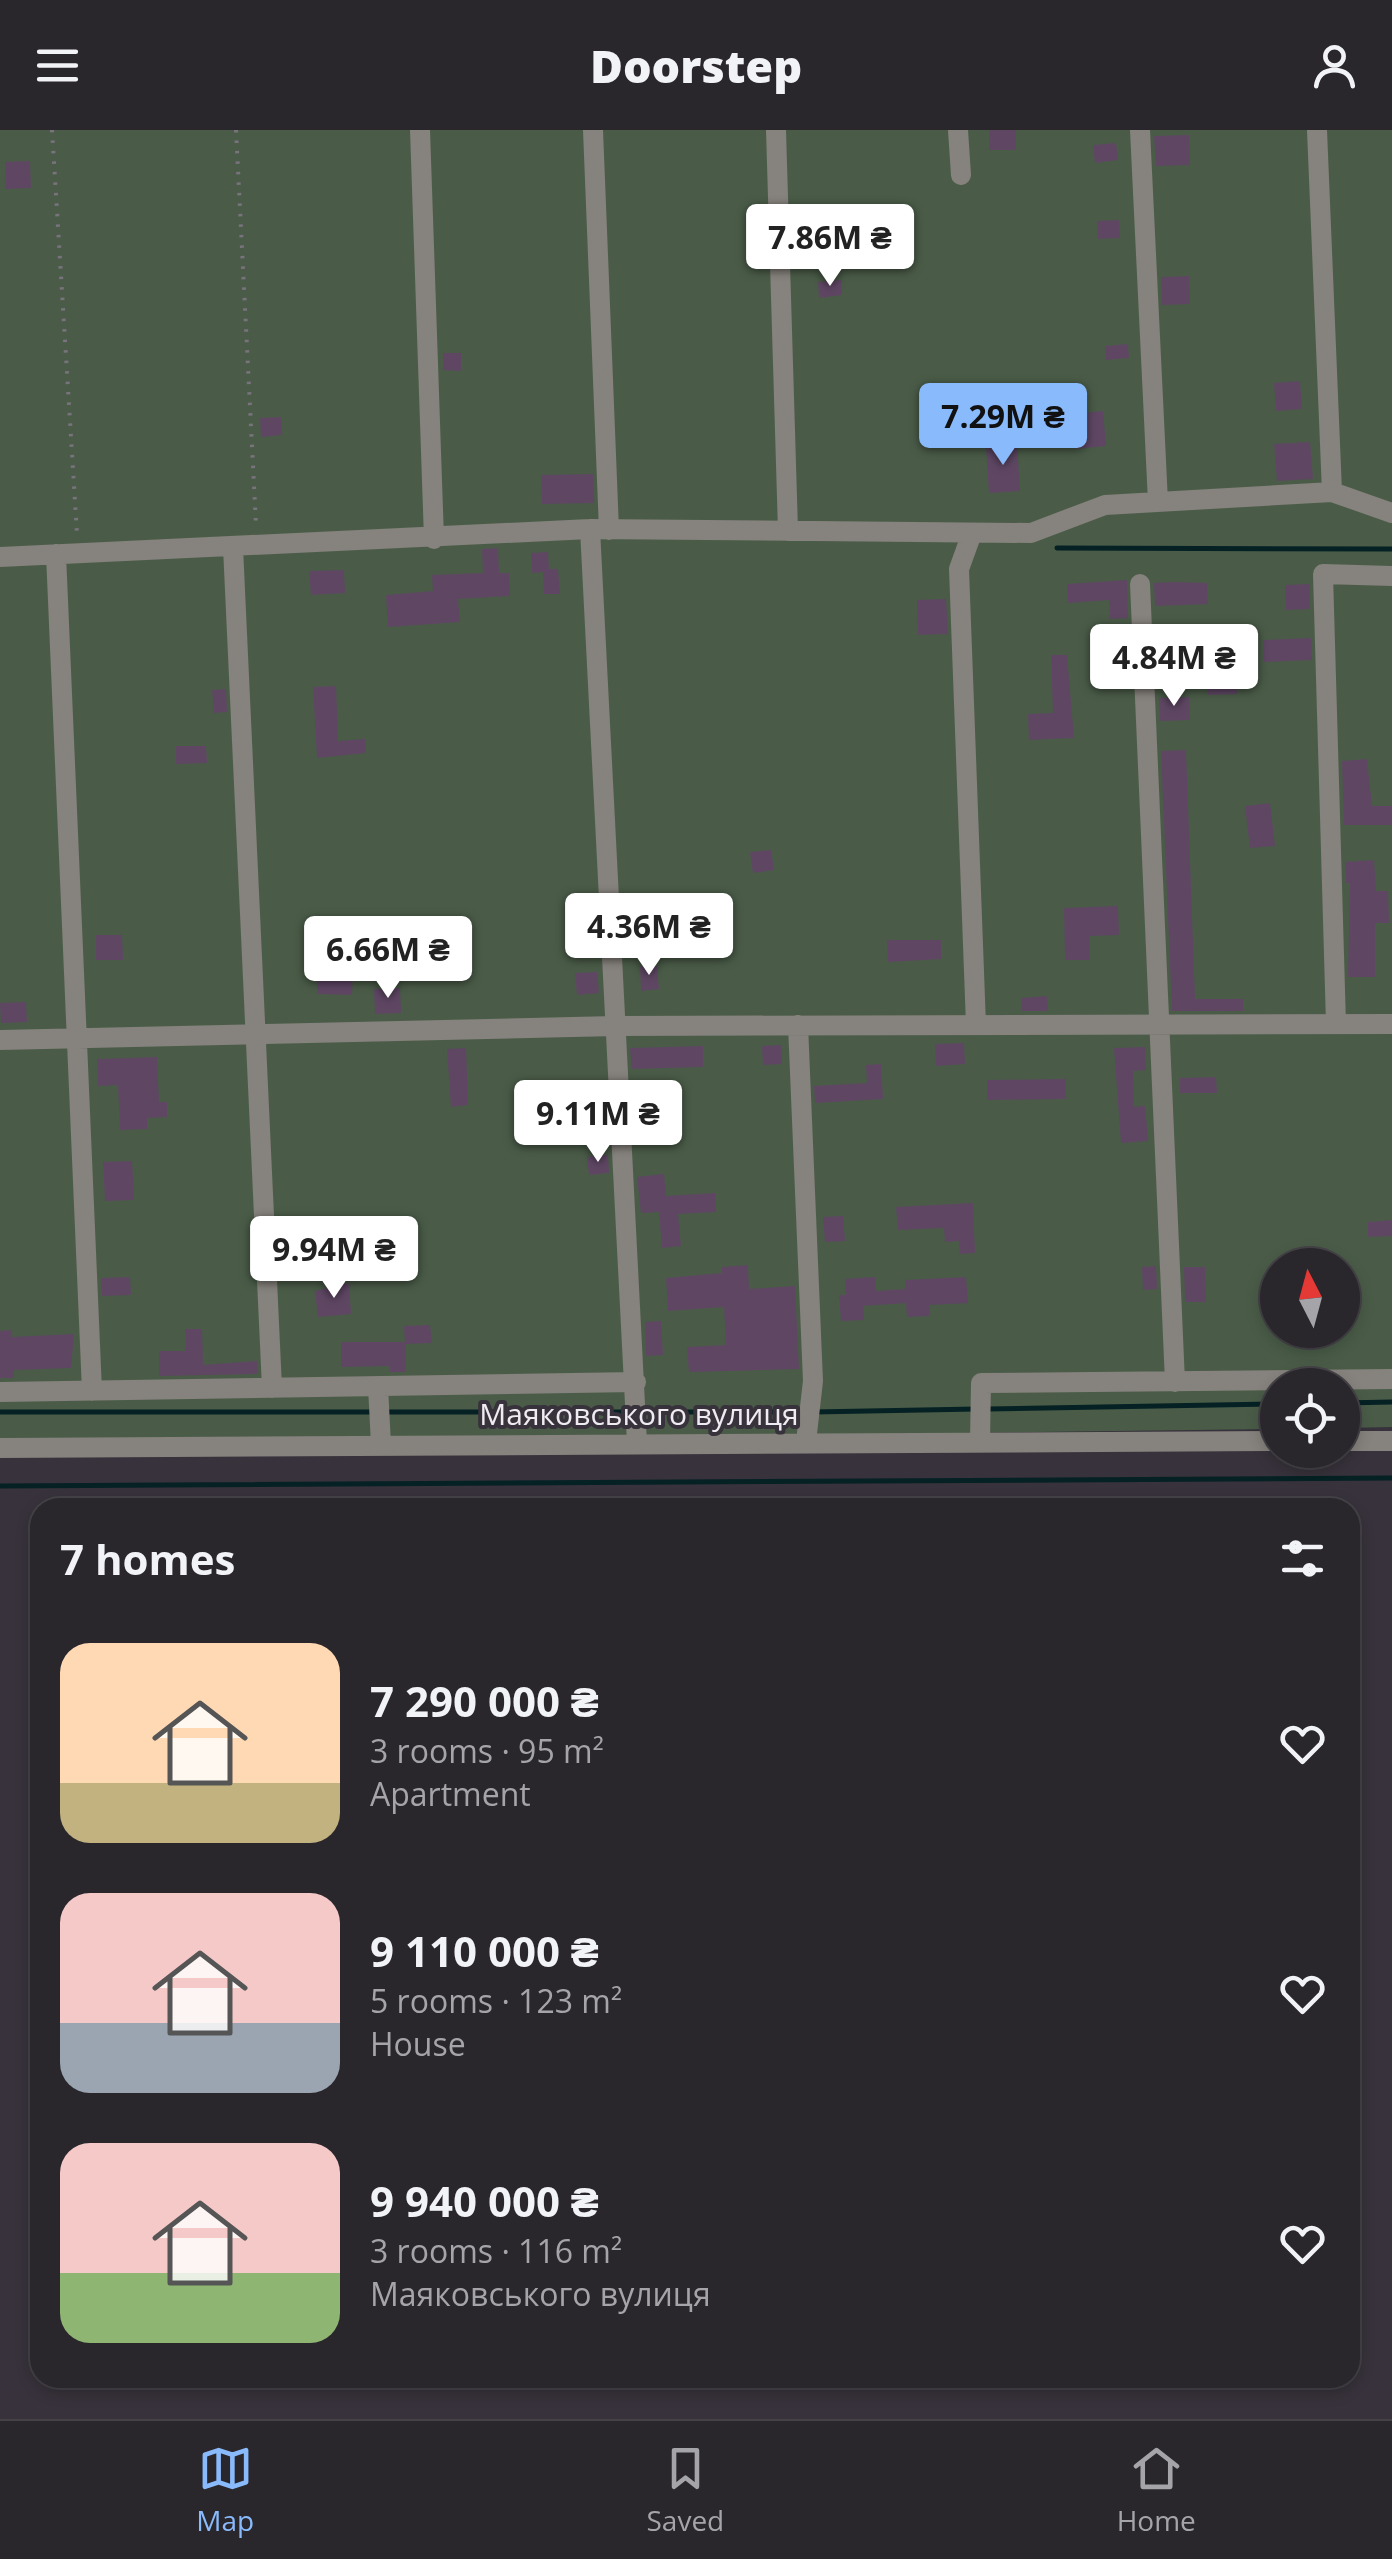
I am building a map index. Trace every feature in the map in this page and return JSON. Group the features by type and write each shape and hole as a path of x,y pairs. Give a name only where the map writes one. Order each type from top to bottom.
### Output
{"street":[{"path":"420,130 434,539"},
{"path":"593,130 599,530 616,1026 636,1443"},
{"path":"776,130 788,531"},
{"path":"958,130 961,175"},
{"path":"1140,130 1158,502"},
{"path":"1317,130 1332,492"},
{"path":"0,557 599,530 1031,533 1105,505 1332,492 1392,512"},
{"path":"972,532 959,569 976,1025"},
{"path":"233,547 272,1388"},
{"path":"56,554 92,1390"},
{"path":"1336,1024 1322,574 1392,576"},
{"path":"1140,584 1174,1382"},
{"path":"0,1040 616,1026 1392,1024"},
{"path":"798,1025 813,1381 806,1442"},
{"path":"980,1433 981,1383 1392,1379"},
{"path":"0,1392 636,1382"},
{"path":"378,1386 381,1445"},
{"name":"Маяковського вулиця","path":"0,1448 806,1442 980,1433 1260,1441"},
{"path":"1360,1441 1392,1441"}],"path":[{"path":"52,130 78,553"},
{"path":"236,130 257,546"}],"green space":[{"path":"0,130 1392,130 1392,1427 1360,1428 1360,1368 1260,1368 1260,1429 0,1445"}],"building":[{"path":"989,130 1016,130 1016,150 989,150"},
{"path":"1189,135 1190,165 1156,166 1154,136"},
{"path":"1116,143 1118,160 1095,163 1093,145"},
{"path":"30,161 31,188 6,189 5,162"},
{"path":"1119,220 1120,238 1098,239 1097,221"},
{"path":"1189,276 1190,304 1162,305 1161,277"},
{"path":"841,280 842,295 819,298 818,282"},
{"path":"1128,344 1129,358 1106,360 1105,346"},
{"path":"443,353 461,353 461,371 443,370"},
{"path":"1300,381 1302,409 1276,411 1274,383"},
{"path":"1103,411 1106,446 1076,449 1073,414"},
{"path":"281,417 282,435 261,437 260,418"},
{"path":"1310,442 1313,479 1277,481 1274,444"},
{"path":"1017,444 1020,491 989,493 986,445"},
{"path":"593,474 594,503 542,504 541,475"},
{"path":"498,548 499,573 509,573 510,596 458,599 460,622 388,627 386,595 433,591 432,575 483,573 482,549"},
{"path":"548,552 549,569 558,569 560,594 544,594 543,572 532,573 531,553"},
{"path":"344,570 345,593 311,595 309,571"},
{"path":"1127,580 1128,618 1110,619 1109,600 1068,603 1067,584"},
{"path":"1154,583 1207,583 1208,604 1155,606"},
{"path":"1310,584 1310,609 1286,610 1285,585"},
{"path":"946,599 948,634 918,635 917,600"},
{"path":"1311,638 1312,660 1263,662 1263,640"},
{"path":"1234,640 1237,694 1208,695 1206,641"},
{"path":"1051,655 1067,655 1074,738 1029,740 1028,714 1053,713"},
{"path":"336,686 338,741 365,739 366,753 317,758 313,687"},
{"path":"226,689 227,712 214,713 212,690"},
{"path":"1189,697 1190,720 1160,721 1159,698"},
{"path":"176,746 206,746 207,763 176,764"},
{"path":"1186,750 1195,999 1243,999 1243,1011 1172,1011 1161,751"},
{"path":"1367,759 1372,806 1392,806 1392,825 1344,825 1342,761"},
{"path":"1270,803 1275,846 1250,848 1245,806"},
{"path":"771,850 774,870 753,873 750,852"},
{"path":"1374,860 1376,891 1388,891 1389,923 1375,923 1375,977 1348,977 1350,883 1346,883 1345,862"},
{"path":"1118,906 1119,935 1090,936 1090,960 1065,960 1064,908"},
{"path":"96,935 122,935 123,960 96,960"},
{"path":"887,940 941,940 941,959 888,962"},
{"path":"318,965 353,966 352,995 317,994"},
{"path":"657,966 659,989 641,991 640,967"},
{"path":"597,972 599,993 577,995 575,973"},
{"path":"400,988 401,1013 375,1014 374,989"},
{"path":"1047,996 1048,1011 1022,1011 1021,998"},
{"path":"26,1002 27,1022 1,1023 0,1003"},
{"path":"964,1043 965,1064 936,1066 935,1044"},
{"path":"781,1045 782,1064 763,1065 762,1046"},
{"path":"703,1046 703,1067 632,1069 630,1048"},
{"path":"1145,1047 1146,1070 1133,1071 1134,1107 1145,1106 1148,1141 1121,1143 1114,1048"},
{"path":"466,1048 468,1105 451,1107 447,1049"},
{"path":"157,1057 159,1102 167,1102 167,1117 147,1118 147,1129 120,1130 118,1085 98,1086 97,1059"},
{"path":"881,1064 883,1099 815,1103 814,1086 867,1083 866,1065"},
{"path":"1216,1077 1217,1093 1180,1093 1180,1078"},
{"path":"1066,1079 1066,1099 987,1100 987,1080"},
{"path":"654,1105 655,1126 634,1127 633,1106"},
{"path":"608,1155 609,1173 589,1175 587,1157"},
{"path":"132,1161 134,1200 105,1201 103,1162"},
{"path":"664,1174 666,1196 715,1193 716,1212 678,1214 681,1246 662,1248 659,1212 641,1213 637,1177"},
{"path":"973,1203 975,1253 960,1254 959,1241 945,1242 944,1228 898,1230 896,1207"},
{"path":"843,1216 845,1241 825,1242 823,1217"},
{"path":"1392,1220 1392,1236 1368,1237 1368,1222"},
{"path":"303,1245 304,1263 286,1264 285,1246"},
{"path":"748,1265 749,1289 795,1286 799,1369 689,1372 687,1347 726,1345 724,1307 668,1311 666,1278 722,1273 722,1267"},
{"path":"1156,1266 1157,1289 1143,1290 1142,1267"},
{"path":"1184,1267 1205,1267 1206,1302 1185,1302"},
{"path":"130,1277 131,1295 102,1296 101,1278"},
{"path":"875,1277 876,1291 905,1289 905,1280 966,1277 968,1303 930,1305 930,1316 907,1317 906,1303 863,1306 864,1320 841,1321 839,1295 846,1295 845,1279"},
{"path":"349,1283 351,1314 318,1317 315,1291"},
{"path":"661,1321 663,1355 646,1356 645,1322"},
{"path":"430,1325 432,1343 406,1344 406,1372 390,1372 390,1366 341,1367 341,1342 405,1342 404,1326"},
{"path":"185,1329 202,1329 203,1365 257,1361 258,1374 159,1376 159,1351 186,1351"},
{"path":"12,1330 12,1337 74,1334 71,1368 14,1370 14,1378 0,1378 0,1331"}],"waterway":[{"path":"1057,548 1392,549"},
{"path":"1360,1403 1392,1402"},
{"path":"988,1409 1260,1404"},
{"path":"813,1412 977,1409"},
{"path":"0,1412 372,1412"},
{"path":"383,1412 632,1412"},
{"path":"643,1412 802,1412"},
{"path":"0,1486 1392,1478"}]}
